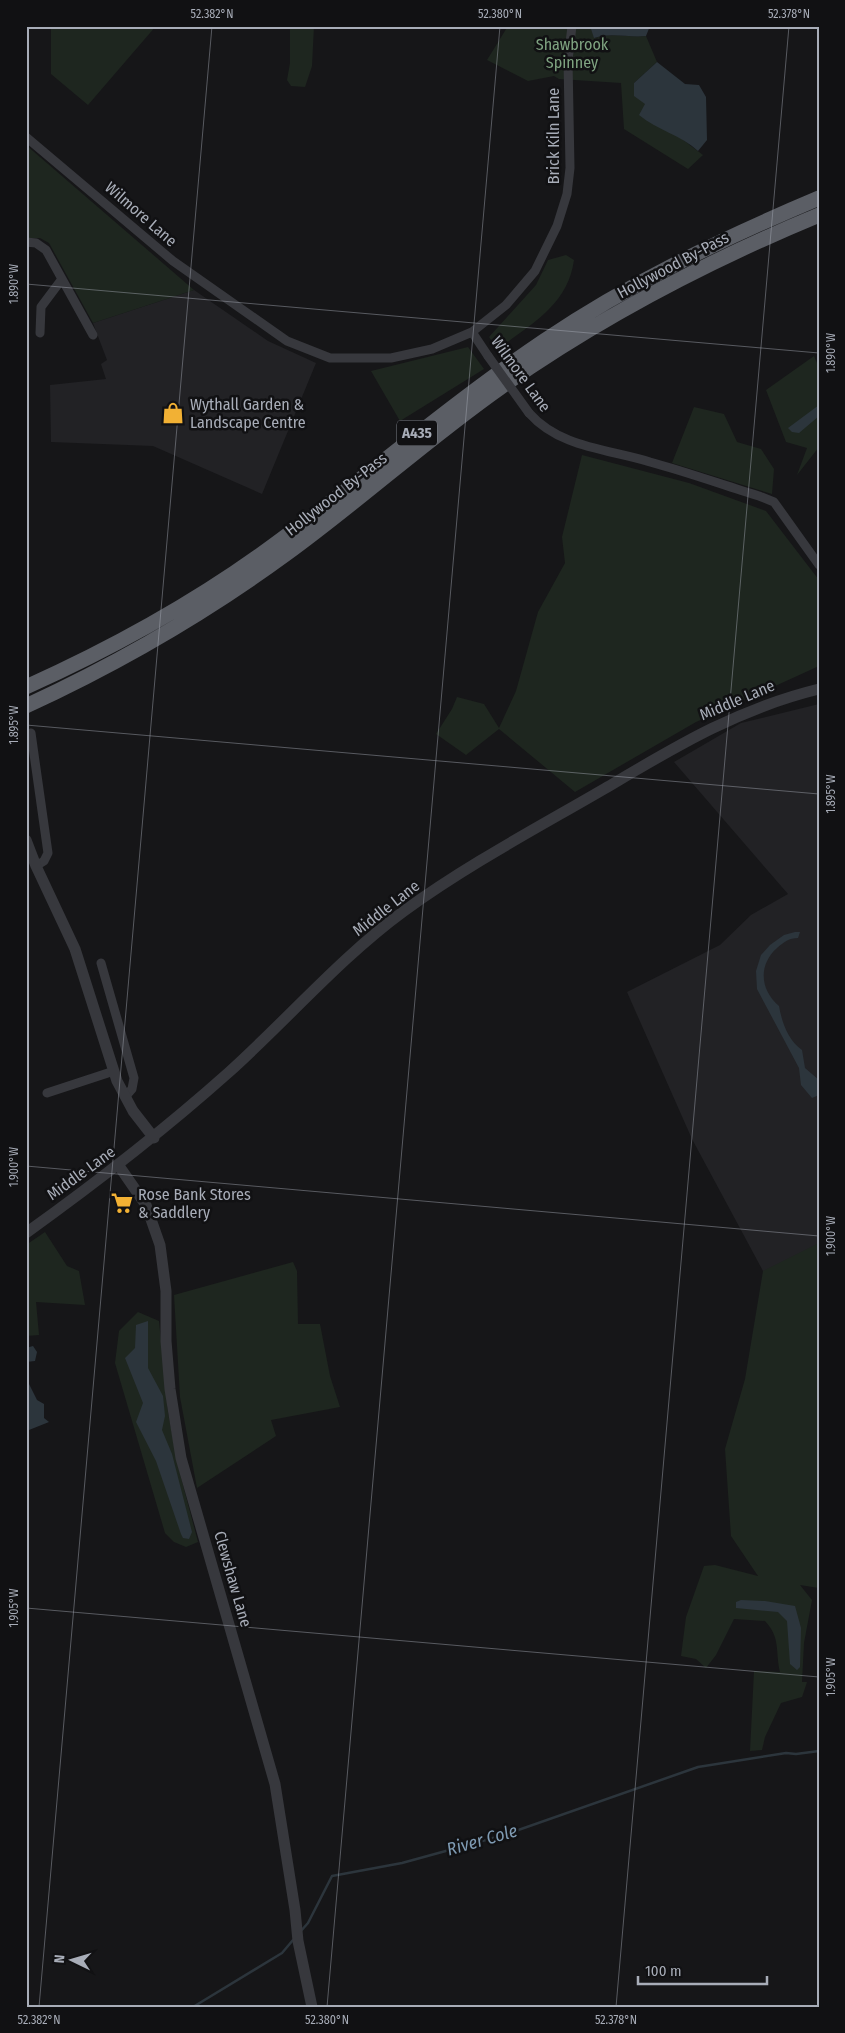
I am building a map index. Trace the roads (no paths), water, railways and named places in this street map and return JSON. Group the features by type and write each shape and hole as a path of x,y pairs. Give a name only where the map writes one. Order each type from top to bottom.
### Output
{"highway":[{"name":"Hollywood By-Pass","path":"27,686 129,638 221,581 277,543 436,418 536,346 593,309 702,251 819,198"},
{"name":"Hollywood By-Pass","path":"28,706 133,653 228,595 286,554 499,388 552,353 732,253 819,215"}],"street":[{"name":"Brick Kiln Lane","path":"472,332 521,290 535,271 557,226 567,194 570,168 568,60 572,26"},
{"name":"Wilmore Lane","path":"26,137 173,261 288,341 330,358 391,358 432,349 472,332 528,413 550,432 568,441 650,462 774,502 819,565"},
{"path":"26,242 36,243 46,250 92,335"},
{"path":"40,334 41,307 62,279"},
{"name":"Middle Lane","path":"26,1233 119,1166 154,1138 228,1073 376,934 404,911 509,844 693,737 747,710 819,689"},
{"path":"31,733 48,853 44,861 36,866"},
{"path":"26,840 36,866 75,949 114,1071 125,1097 154,1138"},
{"path":"101,963 134,1078 132,1088 125,1097"},
{"path":"47,1094 114,1071"},
{"name":"Clewshaw Lane","path":"119,1166 146,1205 160,1245 166,1291 166,1341 170,1389 181,1458 275,1784 295,1910 298,1941 312,2007"}],"waterway":[{"name":"River Cole","path":"300,1932 308,1923 332,1876 402,1863 504,1835 698,1767 786,1753 796,1754 819,1751"},
{"name":"River Cole","path":"193,2007 282,1953 293,1940"}],"place":[{"name":"Wythall Garden & Landscape Centre","path":"173,413"},
{"name":"Rose Bank Stores & Saddlery","path":"122,1203"}],"park label":[{"name":"Shawbrook Spinney","path":"572,53"}]}
